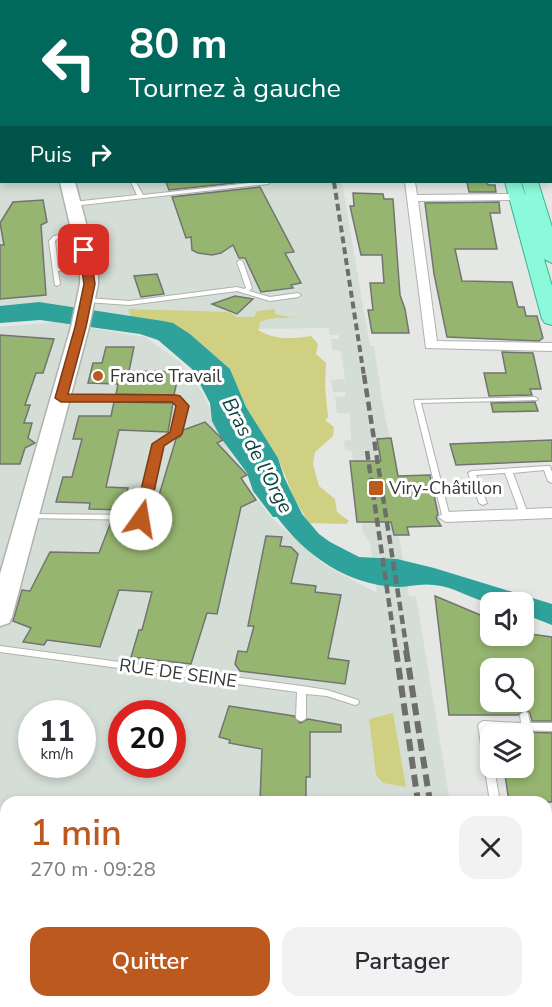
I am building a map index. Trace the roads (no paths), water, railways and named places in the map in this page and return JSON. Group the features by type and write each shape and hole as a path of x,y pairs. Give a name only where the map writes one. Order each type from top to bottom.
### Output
{"main road":[{"path":"0,617 80,327 89,284 81,234 67,183"},
{"path":"530,183 536,203 548,227 552,256"},
{"path":"515,190 552,319"}],"street":[{"path":"410,183 431,345 552,347"},
{"path":"412,198 515,190 536,203"},
{"path":"446,517 552,513"}],"lane":[{"path":"134,183 141,197"},
{"path":"73,204 259,183"},
{"path":"57,284 52,241 56,237 81,234"},
{"path":"240,262 249,288 245,291"},
{"path":"55,270 88,267"},
{"path":"85,302 116,304 237,289 270,299 298,296"},
{"path":"28,516 141,519 158,444 176,434 183,406 176,399 61,398"},
{"path":"446,517 417,401 535,399"},
{"path":"483,503 472,472 547,468 552,482"},
{"path":"508,470 524,514"},
{"name":"RUE DE SEINE","path":"0,649 302,689 327,693 355,702"},
{"path":"301,718 302,689"},
{"path":"525,715 526,724"},
{"path":"534,726 552,727"},
{"path":"491,778 494,796"}],"water":[{"name":"Bras de l'Orge","path":"39,302 173,323 190,334 230,369 246,407 278,458 284,477 302,514 319,534 359,557 397,559 513,592 480,592 480,600 441,586 379,585 344,574 314,555 288,531 277,517 273,517 253,491 247,473 221,438 212,421 210,403 192,369 158,340 140,334 40,320 0,323 0,306"},
{"path":"534,599 552,604 552,625 534,618"}],"railway":[{"path":"334,183 364,376"},
{"path":"364,375 407,651"},
{"path":"367,451 396,651"},
{"path":"396,650 417,796"},
{"path":"406,650 429,796"}],"place":[{"name":"France Travail","path":"98,376"},
{"name":"Viry-Châtillon","path":"376,488"}]}
